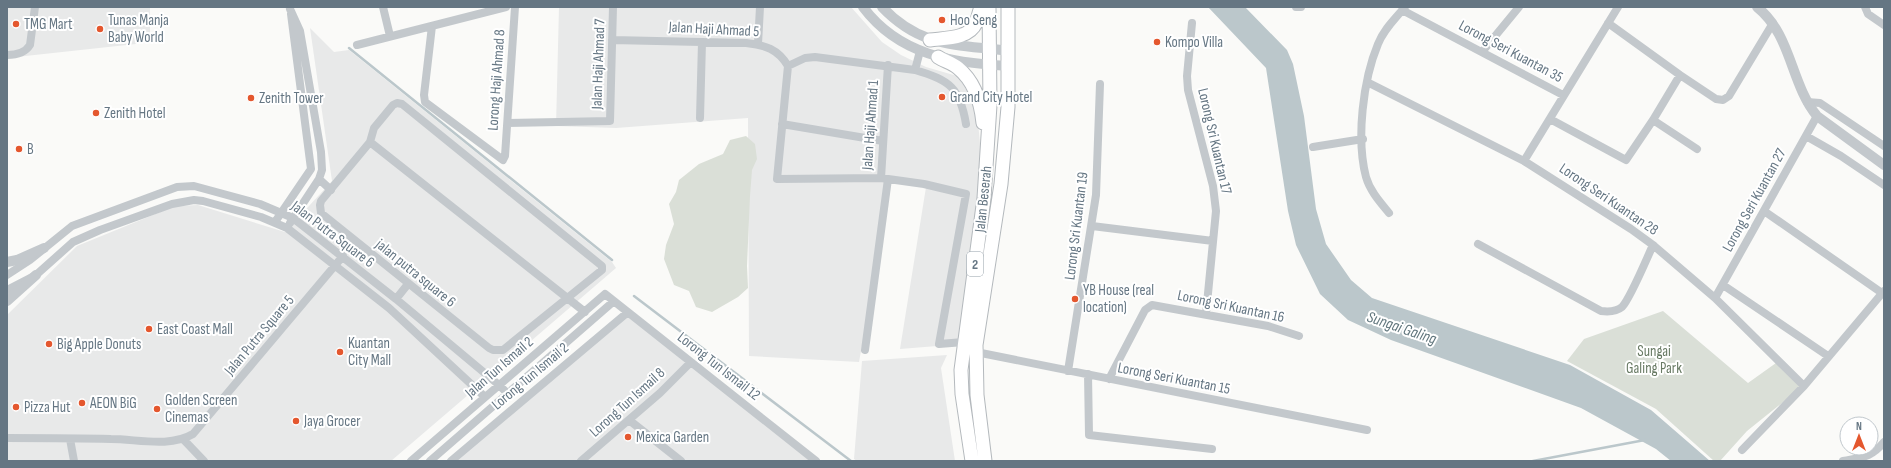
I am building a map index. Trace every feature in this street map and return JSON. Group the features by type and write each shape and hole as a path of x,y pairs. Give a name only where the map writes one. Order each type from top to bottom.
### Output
{"highway":[{"path":"930,40 959,36 969,32 976,24 981,7"},
{"name":"Jalan Beserah","path":"972,461 962,394 961,370 984,198 987,163 990,65 988,7"},
{"name":"Jalan Beserah","path":"985,461 977,395 976,352 1001,184 1008,108 1008,7"},
{"path":"938,57 958,68 969,81 976,93 981,107 987,163"}],"street":[{"path":"7,56 27,50 31,42 35,7"},
{"path":"383,7 390,36"},
{"path":"357,45 506,7"},
{"name":"Lorong Haji Ahmad 8","path":"432,26 424,95 425,102 501,160 504,160 508,123 515,7"},
{"name":"Jalan Haji Ahmad 7","path":"508,123 610,121 613,7"},
{"path":"758,44 760,7"},
{"path":"863,7 884,31 902,43 920,51 938,57 990,65 1008,66"},
{"path":"882,7 894,19 909,30 930,40 1008,51"},
{"path":"1296,7 1301,7"},
{"path":"1482,52 1519,7"},
{"path":"1524,161 1618,7"},
{"path":"1757,7 1773,23 1779,34 1795,78 1807,102 1817,116 1884,165"},
{"path":"1864,7 1868,14 1884,25"},
{"path":"287,228 319,179 322,170 321,152 300,31 290,8"},
{"path":"275,222 311,169 290,8"},
{"path":"1389,213 1373,192 1366,177 1362,140 1362,120 1366,82 1378,44 1389,24 1404,8"},
{"name":"Lorong Seri Kuantan 35","path":"1404,8 1563,95"},
{"name":"Lorong Sri Kuantan 17","path":"1192,23 1187,76 1188,90 1213,186 1216,211 1206,314"},
{"path":"1608,23 1680,75 1716,99 1723,100 1729,96 1773,23"},
{"name":"Jalan Haji Ahmad 5","path":"612,40 758,44 778,52 788,66"},
{"path":"700,118 702,42"},
{"path":"915,70 920,51"},
{"path":"883,141 782,124 788,66 805,58 815,57 888,65 915,70 944,80 956,91 964,108 966,124"},
{"name":"Jalan Haji Ahmad 1","path":"782,124 777,179 884,178 883,141 888,65"},
{"path":"1550,119 1626,160 1653,120 1680,75"},
{"name":"Lorong Seri Kuantan 28","path":"1366,82 1524,161 1586,199 1653,245 1715,298 1804,386"},
{"name":"Lorong Sri Kuantan 19","path":"1068,371 1096,195 1100,84"},
{"path":"1807,102 1820,103 1884,146"},
{"name":"jalan putra square 6","path":"397,103 402,104 602,266 602,270 508,347 503,350 493,350 324,217 321,213 320,205 331,190 370,142 374,128 393,105 397,103"},
{"name":"Lorong Seri Kuantan 27","path":"1715,298 1817,116"},
{"path":"1653,120 1697,149"},
{"path":"1806,136 1842,156 1884,186"},
{"path":"1313,147 1362,140"},
{"path":"370,142 585,312"},
{"path":"865,350 884,178 966,194 939,344 964,342"},
{"path":"319,179 331,190"},
{"path":"194,186 194,200"},
{"name":"Jalan Putra Square 6","path":"7,275 19,268 72,226 177,187 194,186 260,204 293,218 396,299 508,394"},
{"path":"177,187 179,202"},
{"name":"Jalan Putra Square 6","path":"7,290 36,275 73,242 100,230 179,202 194,200 261,217 287,228 389,308 485,397"},
{"path":"1742,450 1804,386 1883,292 1764,211"},
{"path":"1092,226 1213,241"},
{"path":"1478,244 1601,311 1609,312 1617,310 1627,300 1653,245"},
{"path":"7,262 17,260 44,248"},
{"name":"Jalan Putra Square 5","path":"7,438 70,438 165,442 182,439 193,434 343,256"},
{"path":"7,301 36,275"},
{"path":"396,299 408,284"},
{"path":"1723,284 1828,356"},
{"name":"Jalan Tun Ismail 2","path":"411,461 605,294"},
{"name":"Lorong Tun Ismail 12","path":"605,294 816,461"},
{"name":"Jalan Tun Ismail 2","path":"430,461 614,301"},
{"name":"Lorong Sri Kuantan 16","path":"1109,379 1145,310 1152,305 1268,326 1299,336"},
{"name":"Lorong Tun Ismail 2","path":"451,461 628,312"},
{"name":"Lorong Seri Kuantan 15","path":"976,352 1367,430"},
{"name":"Lorong Tun Ismail 8","path":"581,461 660,393 691,362"},
{"path":"1088,374 1089,435 1212,449"},
{"path":"629,420 681,461"},
{"path":"70,438 74,461"},
{"path":"182,439 195,454 204,461"},
{"path":"1843,461 1873,454 1884,442"}],"shaded area":[{"path":"7,7 150,7 150,32 145,43 7,58"},
{"path":"559,7 851,7 882,42 901,55 926,67 957,76 965,87 977,111 985,197 962,344 900,349 927,181 887,177 871,296 859,362 749,356 748,118 616,128 556,126"},
{"path":"310,28 334,52 349,50 612,262 616,268 391,461 7,461 7,315 77,246 175,206 198,205 285,232 332,181"},
{"path":"629,314 815,461 453,461"},
{"path":"947,355 941,368 955,461 857,461 854,459 862,361"}],"green space":[{"path":"746,136 755,144 757,159 752,170 750,196 747,266 748,288 738,297 712,312 696,307 689,291 674,285 664,259 666,245 674,224 669,204 676,192 679,180 699,164 723,154 730,140"},
{"name":"Sungai Galing Park","path":"1663,311 1748,383 1776,363 1802,387 1747,431 1720,461 1714,461 1656,409 1567,361 1584,339"}],"water":[{"name":"Sungai Galing","path":"1208,7 1245,7 1287,50 1293,64 1304,116 1316,209 1326,244 1351,280 1372,298 1570,365 1651,410 1710,461 1671,461 1656,449 1581,408 1391,340 1348,320 1320,294 1296,245 1288,211 1266,68"}],"waterway":[{"path":"349,48 612,260"},
{"path":"634,296 851,461"},
{"path":"1533,461 1645,440"}],"place":[{"name":"Hoo Seng","path":"942,20"},
{"name":"TMG Mart","path":"16,24"},
{"name":"Tunas Manja Baby World","path":"100,29"},
{"name":"Kompo Villa","path":"1157,42"},
{"name":"Grand City Hotel","path":"942,97"},
{"name":"Zenith Tower","path":"251,98"},
{"name":"Zenith Hotel","path":"96,113"},
{"name":"B","path":"19,149"},
{"name":"YB House (real location)","path":"1075,299"},
{"name":"East Coast Mall","path":"149,329"},
{"name":"Big Apple Donuts","path":"49,344"},
{"name":"Kuantan City Mall","path":"340,352"},
{"name":"AEON BiG","path":"82,403"},
{"name":"Pizza Hut","path":"16,407"},
{"name":"Golden Screen Cinemas","path":"157,409"},
{"name":"Jaya Grocer","path":"296,421"},
{"name":"Mexica Garden","path":"628,437"}]}
